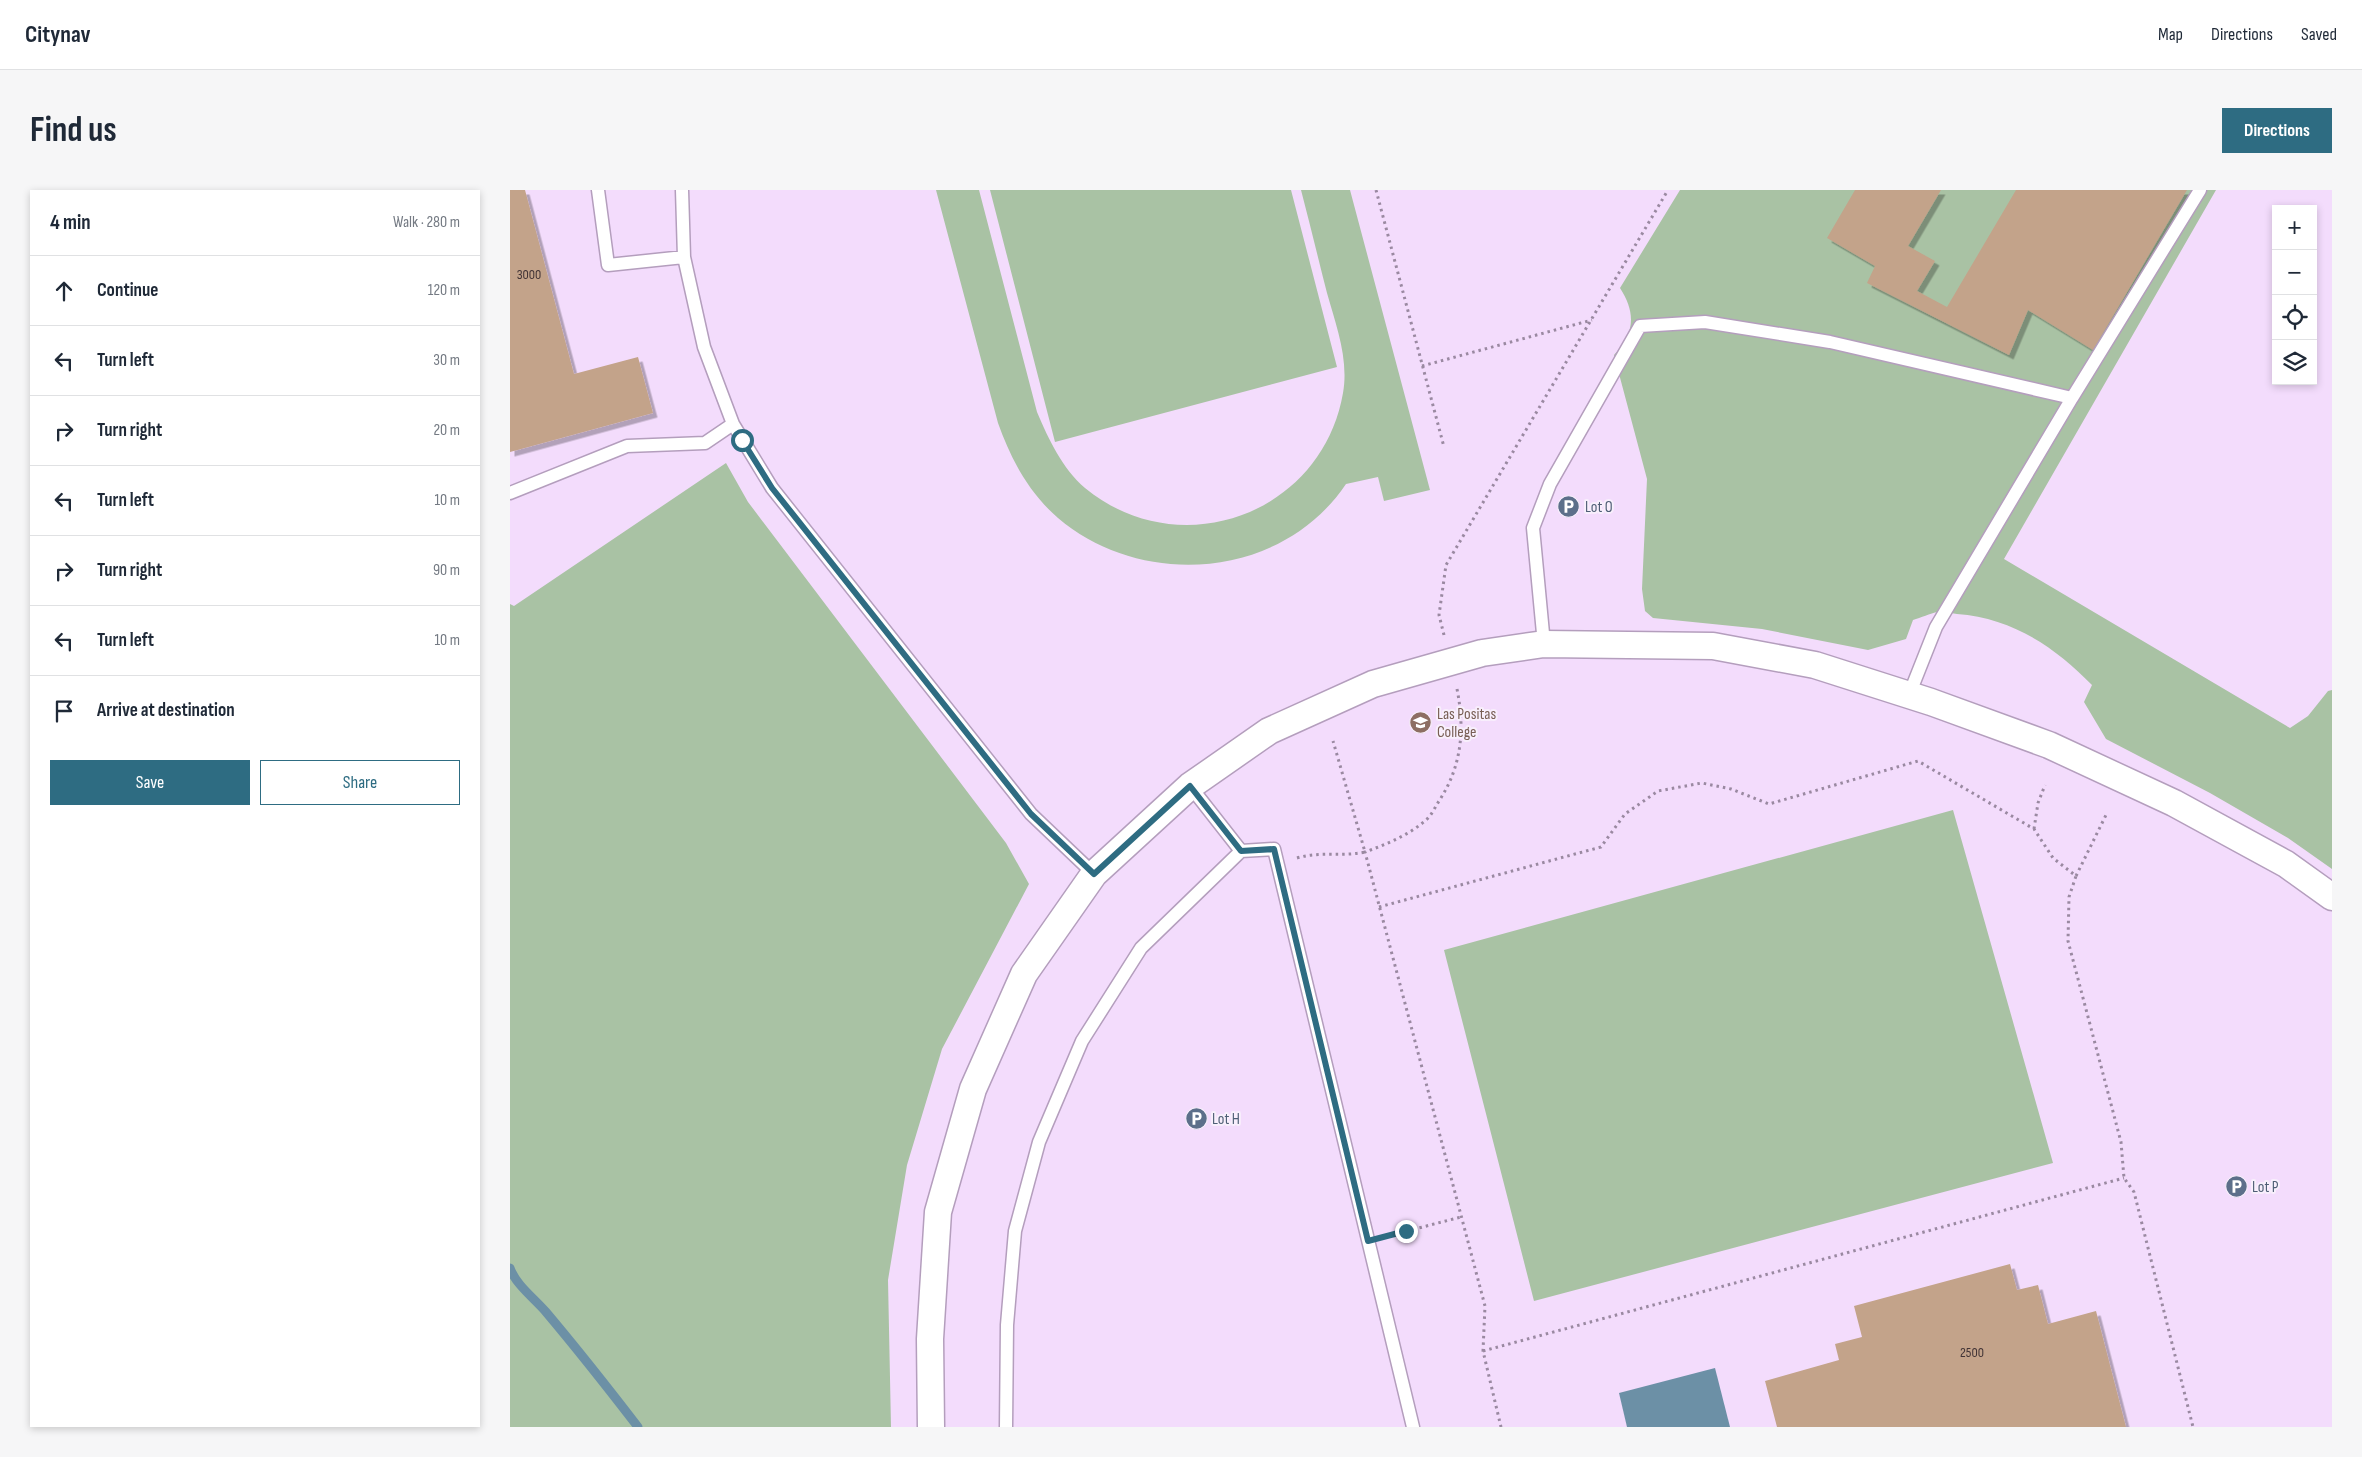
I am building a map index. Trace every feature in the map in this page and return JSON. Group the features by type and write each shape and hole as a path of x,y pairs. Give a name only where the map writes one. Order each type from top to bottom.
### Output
{"street":[{"path":"931,1427 930,1339 938,1212 973,1089 1024,974 1094,874 1190,786 1269,731 1373,684 1482,653 1544,644 1712,646 1815,665 1909,695 2049,745 2165,799 2286,864 2332,897"}],"lane":[{"path":"598,190 608,265 684,257"},
{"path":"682,190 684,257 704,347 732,424 772,488 1025,806 1094,874"},
{"path":"1909,695 1936,627 2072,398 2200,190"},
{"path":"1544,644 1533,528 1550,484 1640,326 1705,322 1821,340 2072,398"},
{"path":"510,493 626,446 705,443 732,424"},
{"path":"1190,786 1241,851"},
{"path":"1006,1427 1007,1325 1015,1231 1039,1142 1082,1041 1141,948 1241,851 1274,849 1414,1427"}],"path":[{"path":"1376,190 1444,447"},
{"path":"1277,865 1312,854 1349,855 1365,852 1390,843 1428,819 1451,782 1461,747 1460,704 1452,661 1439,615 1446,565 1668,190"},
{"path":"1422,366 1593,319"},
{"path":"1333,741 1365,852 1485,1306 1483,1351 1501,1427"},
{"path":"1379,907 1601,848 1625,814 1658,791 1702,783 1731,788 1769,804 1918,761 2034,829 2053,858 2076,876"},
{"path":"2034,829 2038,803 2045,785"},
{"path":"2107,813 2076,876 2069,897 2068,941 2121,1142 2124,1178 2134,1192 2193,1427"},
{"path":"1483,1351 2124,1178"},
{"path":"1368,1241 1461,1217"}],"green space":[{"path":"936,190 979,190 1037,412 1051,443 1069,472 1085,488 1122,511 1162,523 1203,524 1242,515 1277,497 1307,470 1330,435 1343,393 1343,355 1301,190 1350,190 1430,490 1384,501 1378,477 1346,484 1319,516 1286,540 1249,555 1210,564 1170,564 1130,556 1092,541 1058,518 1047,508 1029,486 1009,449 998,423"},
{"path":"990,190 1291,190 1337,367 1055,442"},
{"path":"1680,190 2216,190 2004,559 2290,728 2308,716 2328,691 2332,690 2332,869 2288,838 2210,793 2106,739 2084,702 2092,685 2048,647 2014,628 1996,621 1948,613 1932,613 1913,620 1906,639 1868,650 1762,629 1653,618 1645,611 1642,589 1647,479 1614,355 1626,339 1631,323 1629,306 1620,288"},
{"path":"726,463 748,502 1006,843 1029,884 942,1049 907,1165 888,1280 891,1427 510,1427 510,604 514,606"},
{"path":"1953,810 2053,1163 1534,1301 1444,950"}],"water":[{"path":"1715,1368 1730,1427 1627,1427 1619,1393"}],"building":[{"path":"510,190 525,190 574,374 638,357 653,413 510,452"},
{"path":"1855,190 1941,190 1908,246 1935,261 1917,291 1947,307 2016,190 2187,190 2093,350 2028,310 2009,355 1867,283 1875,266 1827,238"},
{"path":"2010,1264 2017,1290 2038,1285 2048,1324 2096,1311 2126,1427 1777,1427 1765,1381 1839,1360 1835,1344 1862,1337 1854,1306"}],"waterway":[{"path":"510,1268 521,1286 558,1326 638,1427"}],"place":[{"name":"Lot O","path":"1569,507"},
{"name":"Las Positas College","path":"1421,723"},
{"name":"Lot H","path":"1196,1119"},
{"name":"Lot P","path":"2236,1187"}],"route":[{"path":"742,440 772,488 1031,814 1094,874 1190,786 1241,851 1274,849 1368,1241 1406,1231"}]}
